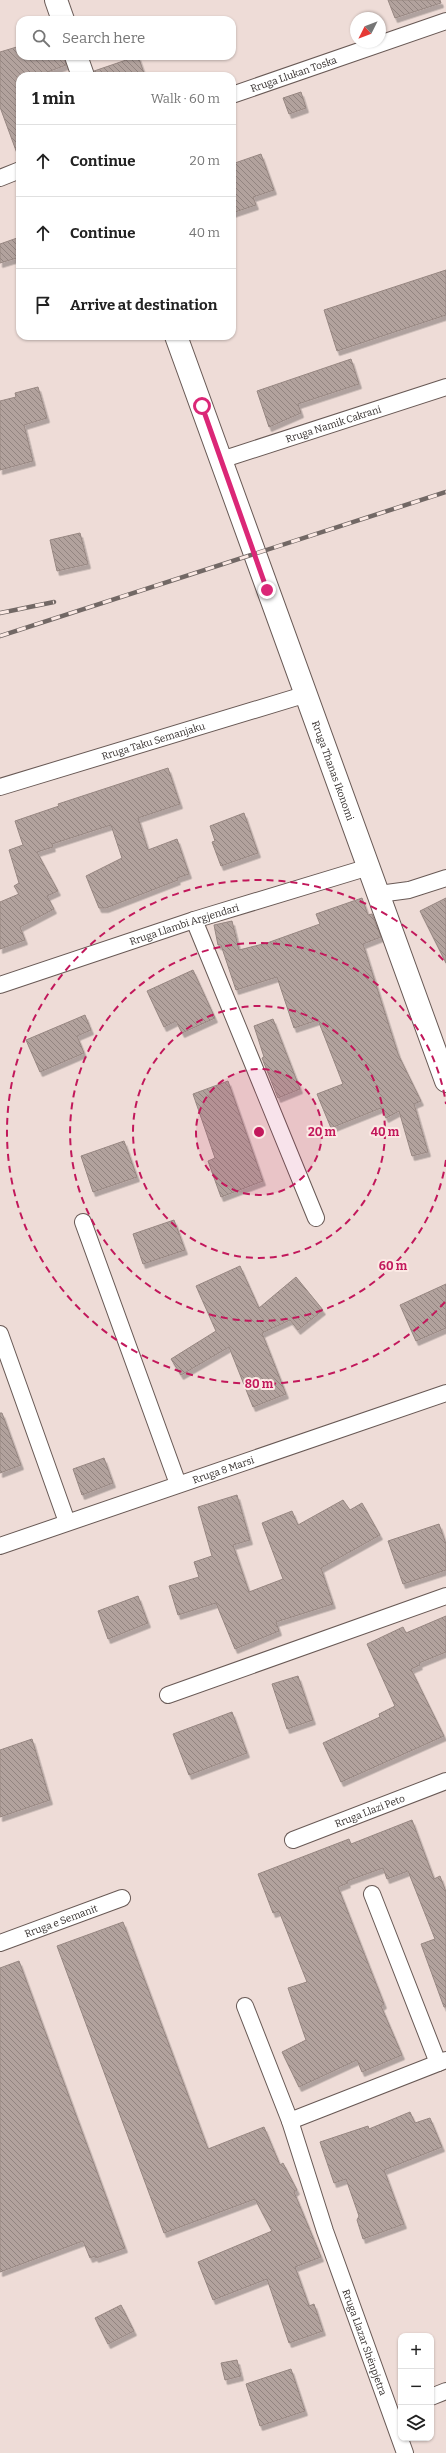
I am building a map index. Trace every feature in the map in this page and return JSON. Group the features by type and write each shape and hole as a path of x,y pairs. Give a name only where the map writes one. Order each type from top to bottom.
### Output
{"street":[{"name":"Rruga Llukan Toska","path":"236,94 446,21"},
{"path":"77,60 82,72"},
{"path":"0,178 16,172"},
{"name":"Rruga Thanas Ikonomi","path":"177,340 446,1081"},
{"name":"Rruga Namik Cakrani","path":"221,460 446,387"},
{"name":"Rruga Taku Semanjaku","path":"0,787 307,694"},
{"name":"Rruga Llambi Argjendari","path":"0,985 194,920 369,867"},
{"path":"379,894 409,890 446,878"},
{"path":"194,920 316,1218"},
{"path":"83,1222 178,1484"},
{"path":"0,1334 66,1522"},
{"name":"Rruga 8 Marsi","path":"0,1546 66,1522 446,1393"},
{"path":"168,1695 446,1596"},
{"name":"Rruga Llazi Peto","path":"293,1840 446,1781"},
{"path":"290,2121 442,2061 372,1894"},
{"name":"Rruga e Semanit","path":"0,1943 122,1898"},
{"name":"Rruga Llazar Shënpjetra","path":"245,2006 290,2121 325,2231 395,2409 405,2453"},
{"path":"434,2396 446,2391"}],"building":[{"path":"388,0 440,0 441,3 395,18"},
{"path":"16,47 16,60 65,60 66,65 48,72 16,72 16,151 0,107 0,52"},
{"path":"126,60 139,60 144,72 94,72"},
{"path":"301,92 306,108 289,114 283,98"},
{"path":"261,154 274,190 253,197 256,205 236,212 236,163"},
{"path":"16,238 16,258 0,263 0,244"},
{"path":"446,270 446,315 337,351 324,310"},
{"path":"351,359 359,384 298,404 301,413 269,427 257,391"},
{"path":"38,387 47,418 24,425 33,461 0,470 0,401 16,397 15,393"},
{"path":"80,533 88,564 57,571 50,540"},
{"path":"168,768 180,804 138,818 148,850 177,839 189,874 177,878 178,880 106,908 99,908 86,876 122,858 111,825 52,844 53,847 37,852 58,891 47,896 54,909 20,927 25,940 0,949 0,902 19,894 14,886 19,883 9,850 23,845 15,821 59,806 58,804"},
{"path":"244,813 258,853 221,866 212,842 215,841 210,826"},
{"path":"362,898 368,915 372,914 381,937 363,944 398,1054 421,1101 414,1104 428,1152 412,1156 399,1111 386,1118 381,1108 331,1128 317,1094 343,1084 318,1020 294,1028 277,977 236,990 221,945 218,945 214,925 232,921 239,950 267,943 320,924 316,914"},
{"path":"446,898 446,963 420,911"},
{"path":"193,970 215,1018 182,1033 176,1021 164,1027 147,991"},
{"path":"85,1015 91,1030 77,1036 84,1053 40,1072 26,1040"},
{"path":"273,1019 300,1089 278,1098 262,1058 264,1057 254,1026"},
{"path":"228,1081 263,1181 221,1197 208,1161 215,1158 193,1094"},
{"path":"124,1141 137,1177 93,1192 81,1156"},
{"path":"174,1220 185,1250 143,1264 133,1234"},
{"path":"240,1266 259,1308 296,1277 323,1310 298,1330 290,1320 262,1333 286,1394 253,1407 229,1347 181,1375 171,1359 216,1331 196,1286"},
{"path":"446,1284 446,1328 416,1341 400,1305"},
{"path":"0,1413 2,1413 21,1465 0,1473"},
{"path":"104,1458 113,1483 82,1495 73,1469"},
{"path":"237,1495 250,1540 233,1545 249,1592 283,1579 262,1523 292,1511 298,1525 343,1500 350,1510 362,1503 380,1535 321,1568 333,1604 276,1622 279,1631 235,1649 216,1603 178,1615 169,1586 199,1577 194,1562 212,1556 198,1507"},
{"path":"439,1524 446,1544 446,1570 403,1584 388,1541"},
{"path":"138,1596 148,1623 108,1639 98,1611"},
{"path":"446,1616 446,1652 419,1663 420,1665 411,1669 444,1736 341,1782 323,1743 380,1717 379,1714 395,1706 367,1644 403,1627 406,1633"},
{"path":"298,1676 313,1720 287,1729 272,1684"},
{"path":"232,1712 247,1753 189,1775 173,1734"},
{"path":"32,1739 50,1800 0,1817 0,1750"},
{"path":"412,1820 434,1879 440,1876 446,1892 446,2007 444,2007 421,1944 435,1939 408,1871 387,1879 383,1868 347,1881 348,1883 338,1887 384,2004 381,2006 402,2055 362,2072 357,2060 299,2087 282,2052 306,2040 288,1988 307,1982 279,1911 273,1913 258,1874 349,1839 351,1844"},
{"path":"123,1922 208,2149 264,2127 280,2165 283,2163 297,2190 294,2192 321,2257 295,2267 309,2306 314,2304 323,2331 289,2343 267,2279 213,2300 198,2262 272,2231 255,2199 164,2233 57,1946"},
{"path":"19,1961 125,2248 96,2258 95,2256 90,2258 83,2241 0,2272 0,1968"},
{"path":"410,2112 415,2123 430,2118 442,2147 384,2170 404,2224 363,2239 357,2220 359,2216 346,2179 334,2183 320,2142 368,2126 369,2129"},
{"path":"121,2305 134,2331 108,2344 95,2318"},
{"path":"237,2360 241,2376 225,2380 221,2363"},
{"path":"291,2369 305,2411 260,2426 246,2384"}],"railway":[{"path":"0,636 446,492"},
{"path":"0,613 54,602"}],"route":[{"path":"202,406 267,590"}]}
